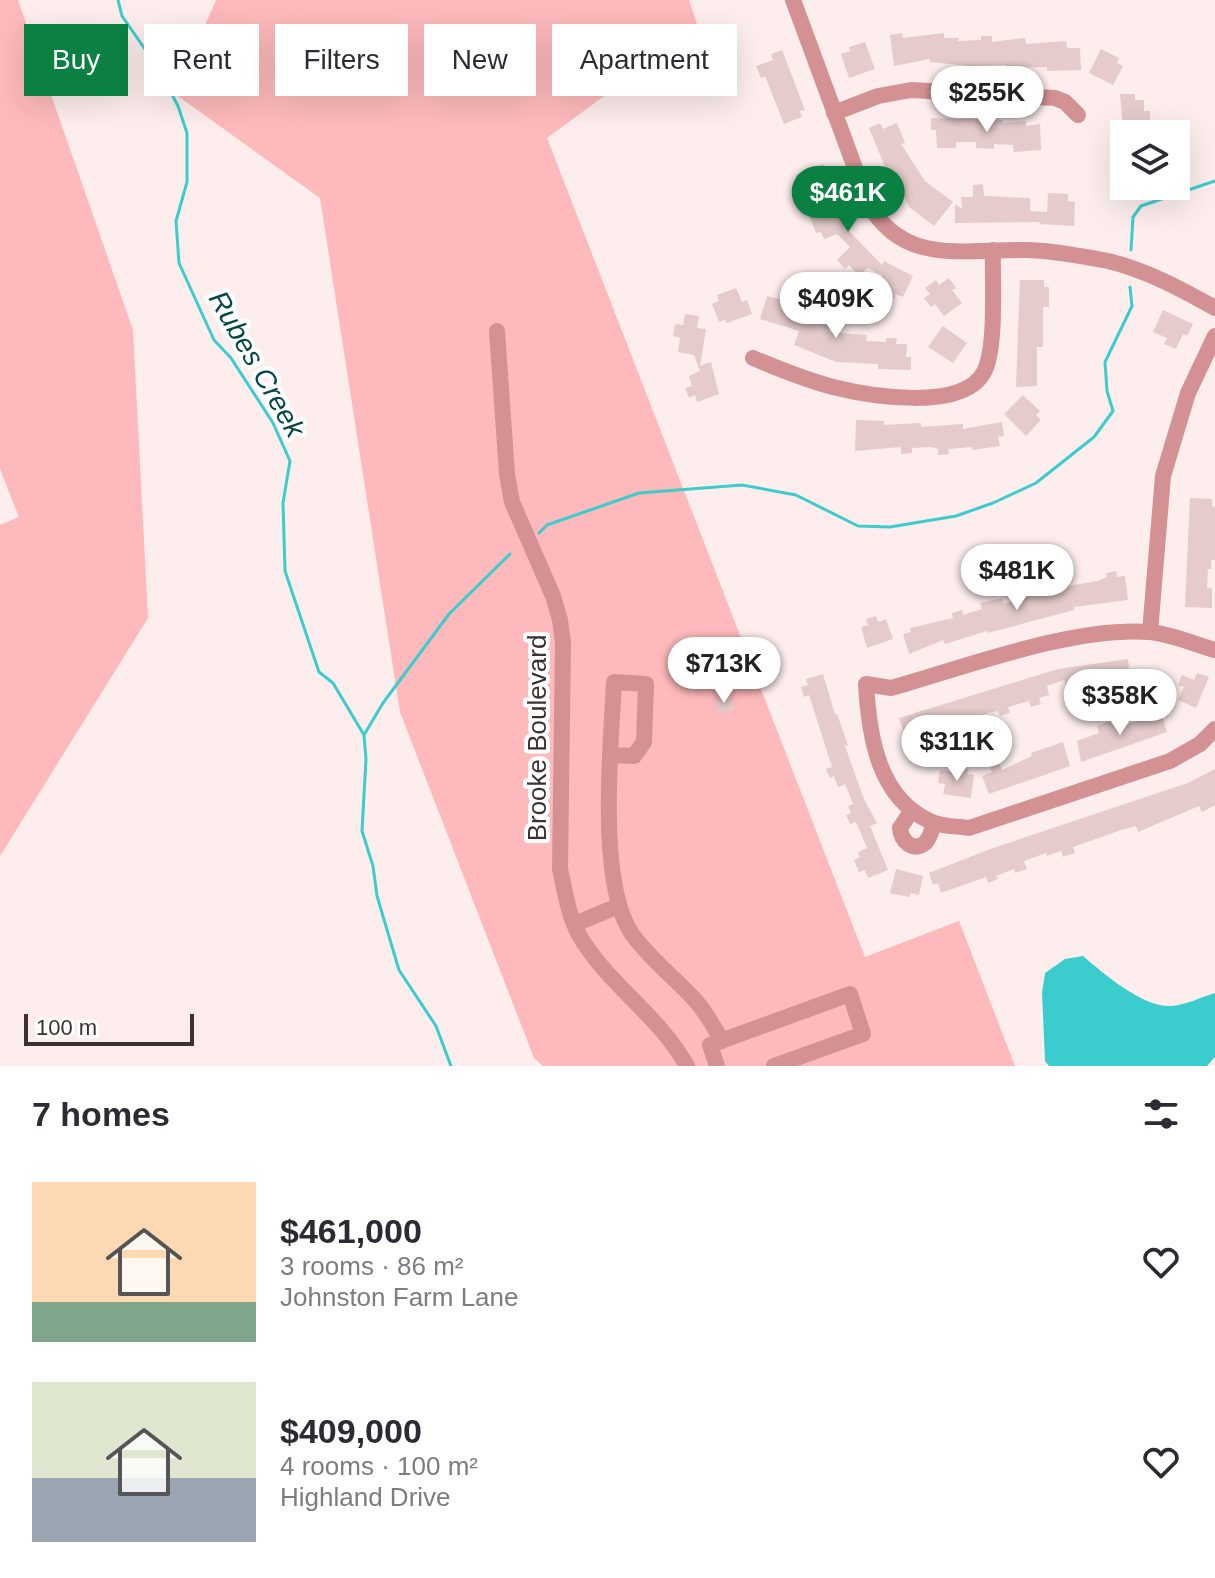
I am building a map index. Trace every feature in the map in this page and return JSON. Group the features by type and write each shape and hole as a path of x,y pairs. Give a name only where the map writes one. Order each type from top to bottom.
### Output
{"street":[{"path":"793,0 868,203 887,231 904,241 939,251 1030,250 1109,262 1170,283 1215,308"},
{"path":"834,113 890,93 922,90 1055,98 1065,102 1078,115"},
{"path":"753,358 814,382 853,392 928,397 964,391 981,377 989,358 993,250"},
{"name":"Brooke Boulevard","path":"497,331 507,474 512,502 553,596 562,632 560,869 567,902 575,924 593,955 658,1024 687,1066"},
{"path":"1150,632 1163,476 1188,393 1215,336"},
{"path":"1215,650 1150,632 1116,633 1070,639 891,688 880,689 866,684 868,717 877,761 891,788 912,810 934,823 969,828 1170,761 1200,744 1215,729"},
{"path":"611,755 634,756 644,742 646,684 614,682 611,755 610,850 618,906 633,935 698,1003 722,1041"},
{"path":"912,810 900,828 902,840 907,844 924,844 934,823"},
{"path":"575,924 618,906"},
{"path":"717,1066 710,1045 850,994 863,1034 774,1066"}],"shaded area":[{"path":"0,0 18,0 26,24 24,96 51,96 133,330 148,618 0,856 0,525 19,517 0,469"},
{"path":"216,0 689,0 697,24 552,24 552,96 604,96 547,138 865,957 959,921 1015,1066 543,1066 534,1058 400,712 320,198 178,96 259,96 259,24 206,24"}],"water":[{"path":"1083,956 1124,988 1149,1002 1172,1006 1215,993 1215,1057 1207,1066 1049,1066 1045,1061 1042,993 1045,973 1065,959"}],"building":[{"path":"902,33 903,38 944,33 944,38 959,38 958,41 992,36 992,42 1025,38 1026,44 1066,41 1067,48 1080,48 1081,70 970,66 930,62 930,59 894,66 890,35"},
{"path":"865,42 875,69 849,78 841,54 850,51 849,47"},
{"path":"1101,49 1119,58 1117,63 1123,66 1113,85 1089,73"},
{"path":"782,50 805,110 800,111 802,117 784,124 765,76 761,78 756,66 773,60 771,54"},
{"path":"1120,94 1135,94 1135,100 1144,100 1144,111 1150,111 1150,120 1122,120"},
{"path":"931,118 1003,120 1003,123 1026,121 1026,126 1040,124 1041,150 1014,152 1013,145 994,144 994,149 976,148 976,142 956,142 956,148 937,148 936,130 931,130"},
{"path":"880,123 883,129 897,123 905,143 901,144 925,181 953,202 934,226 909,207 901,190 896,193 881,170 885,167 869,128"},
{"path":"823,164 848,230 882,265 884,261 913,276 903,297 896,294 894,299 875,289 882,275 868,268 859,276 849,265 845,269 837,260 850,247 837,234 824,239 821,232 816,233 809,215 816,213 808,192 803,193 796,175"},
{"path":"983,184 984,196 1030,198 1030,211 1047,212 1048,193 1068,194 1068,201 1075,202 1074,226 1040,222 955,223 955,204 962,209 961,197 973,197 973,185"},
{"path":"949,278 956,288 952,290 962,303 944,316 935,304 931,307 924,298 930,294 925,288 936,280 939,285"},
{"path":"1020,280 1044,280 1044,287 1049,287 1049,307 1043,307 1043,347 1037,347 1037,386 1016,387"},
{"path":"736,288 742,302 747,300 752,314 727,323 725,320 719,322 712,304 719,301 717,295"},
{"path":"767,296 795,300 790,317 811,324 812,319 831,326 829,332 867,335 866,341 886,342 886,338 897,338 896,344 907,344 906,357 911,357 911,370 878,369 878,364 836,362 794,345 799,331 760,319"},
{"path":"1163,310 1193,324 1187,336 1183,334 1176,349 1164,344 1167,338 1153,332"},
{"path":"685,314 699,316 697,328 706,329 700,366 711,362 719,394 697,402 695,395 689,398 685,388 692,386 689,376 700,371 694,355 678,352 680,338 673,336 675,324 683,325"},
{"path":"943,326 967,343 953,363 928,347"},
{"path":"1023,395 1040,411 1036,415 1041,420 1026,436 1004,414"},
{"path":"856,420 884,421 884,425 921,423 921,427 963,424 963,429 1002,422 1004,436 998,437 1000,446 973,450 972,447 948,449 949,454 938,455 938,449 931,447 912,448 912,453 901,454 901,447 855,451"},
{"path":"1190,498 1212,499 1212,506 1215,507 1215,560 1211,560 1211,569 1208,569 1207,588 1212,588 1212,608 1185,607"},
{"path":"1116,571 1117,577 1125,576 1128,600 1074,607 1074,610 945,644 943,640 909,654 903,634 911,632 910,628 953,618 952,613 962,610 963,615 982,609 980,603 1002,598 1004,604 1027,596 1025,591 1035,587 1037,592 1042,590 1044,595 1064,591 1063,587 1097,581 1107,577 1106,573"},
{"path":"876,616 878,622 886,619 893,639 867,648 861,627 868,625 866,619"},
{"path":"1128,659 1130,680 1110,687 1109,681 1088,683 1091,697 1084,699 1085,702 1070,705 1064,680 1047,686 1049,695 1039,698 1041,704 1031,707 1029,701 1008,707 1010,713 1000,716 998,711 988,713 970,719 972,724 962,727 960,721 937,729 929,734 930,737 920,741 918,734 911,737 908,729 903,730 899,718 1058,669"},
{"path":"1197,673 1209,677 1196,708 1178,700 1184,687 1178,685 1182,675 1194,680"},
{"path":"823,674 864,799 877,823 870,826 888,870 868,878 865,870 859,872 854,860 860,857 858,852 867,848 856,822 850,824 846,815 851,813 848,806 853,804 845,784 838,787 834,776 830,778 826,769 832,767 809,695 804,697 801,687 808,685 806,679"},
{"path":"730,696 734,709 719,714 715,701"},
{"path":"1161,713 1167,732 1081,762 1077,741 1099,733 1097,726 1113,720 1115,727 1121,727"},
{"path":"1063,742 1070,766 989,794 982,776 992,772 990,767 1000,764 1002,770 1032,756 1031,753"},
{"path":"957,767 968,769 967,774 974,775 971,798 943,794 945,784 938,783 940,770 956,772"},
{"path":"1215,769 1215,805 1202,812 1199,806 1138,832 1136,826 1121,830 1073,847 1075,853 1063,857 1061,851 1047,856 1046,853 1024,861 1027,869 1015,873 1014,869 988,883 986,877 941,893 938,883 933,885 929,873 993,848 1188,783"},
{"path":"896,869 923,876 919,895 911,893 909,897 890,893"}],"waterway":[{"name":"Rubes Creek","path":"118,0 122,16 158,68 178,106 187,133 187,182 176,221 179,263 214,340 231,358 273,423 290,461 283,503 285,571 319,672 333,683 364,735 366,759 362,831 373,866 377,896 399,970 436,1026 451,1066"},
{"path":"1131,250 1133,217 1141,206 1215,181"},
{"path":"539,533 547,525 639,493 742,485 796,495 858,526 890,527 956,516 993,503 1036,483 1094,437 1113,411 1107,391 1105,362 1132,306 1130,287"},
{"path":"364,735 383,703 449,614 510,554"}]}
